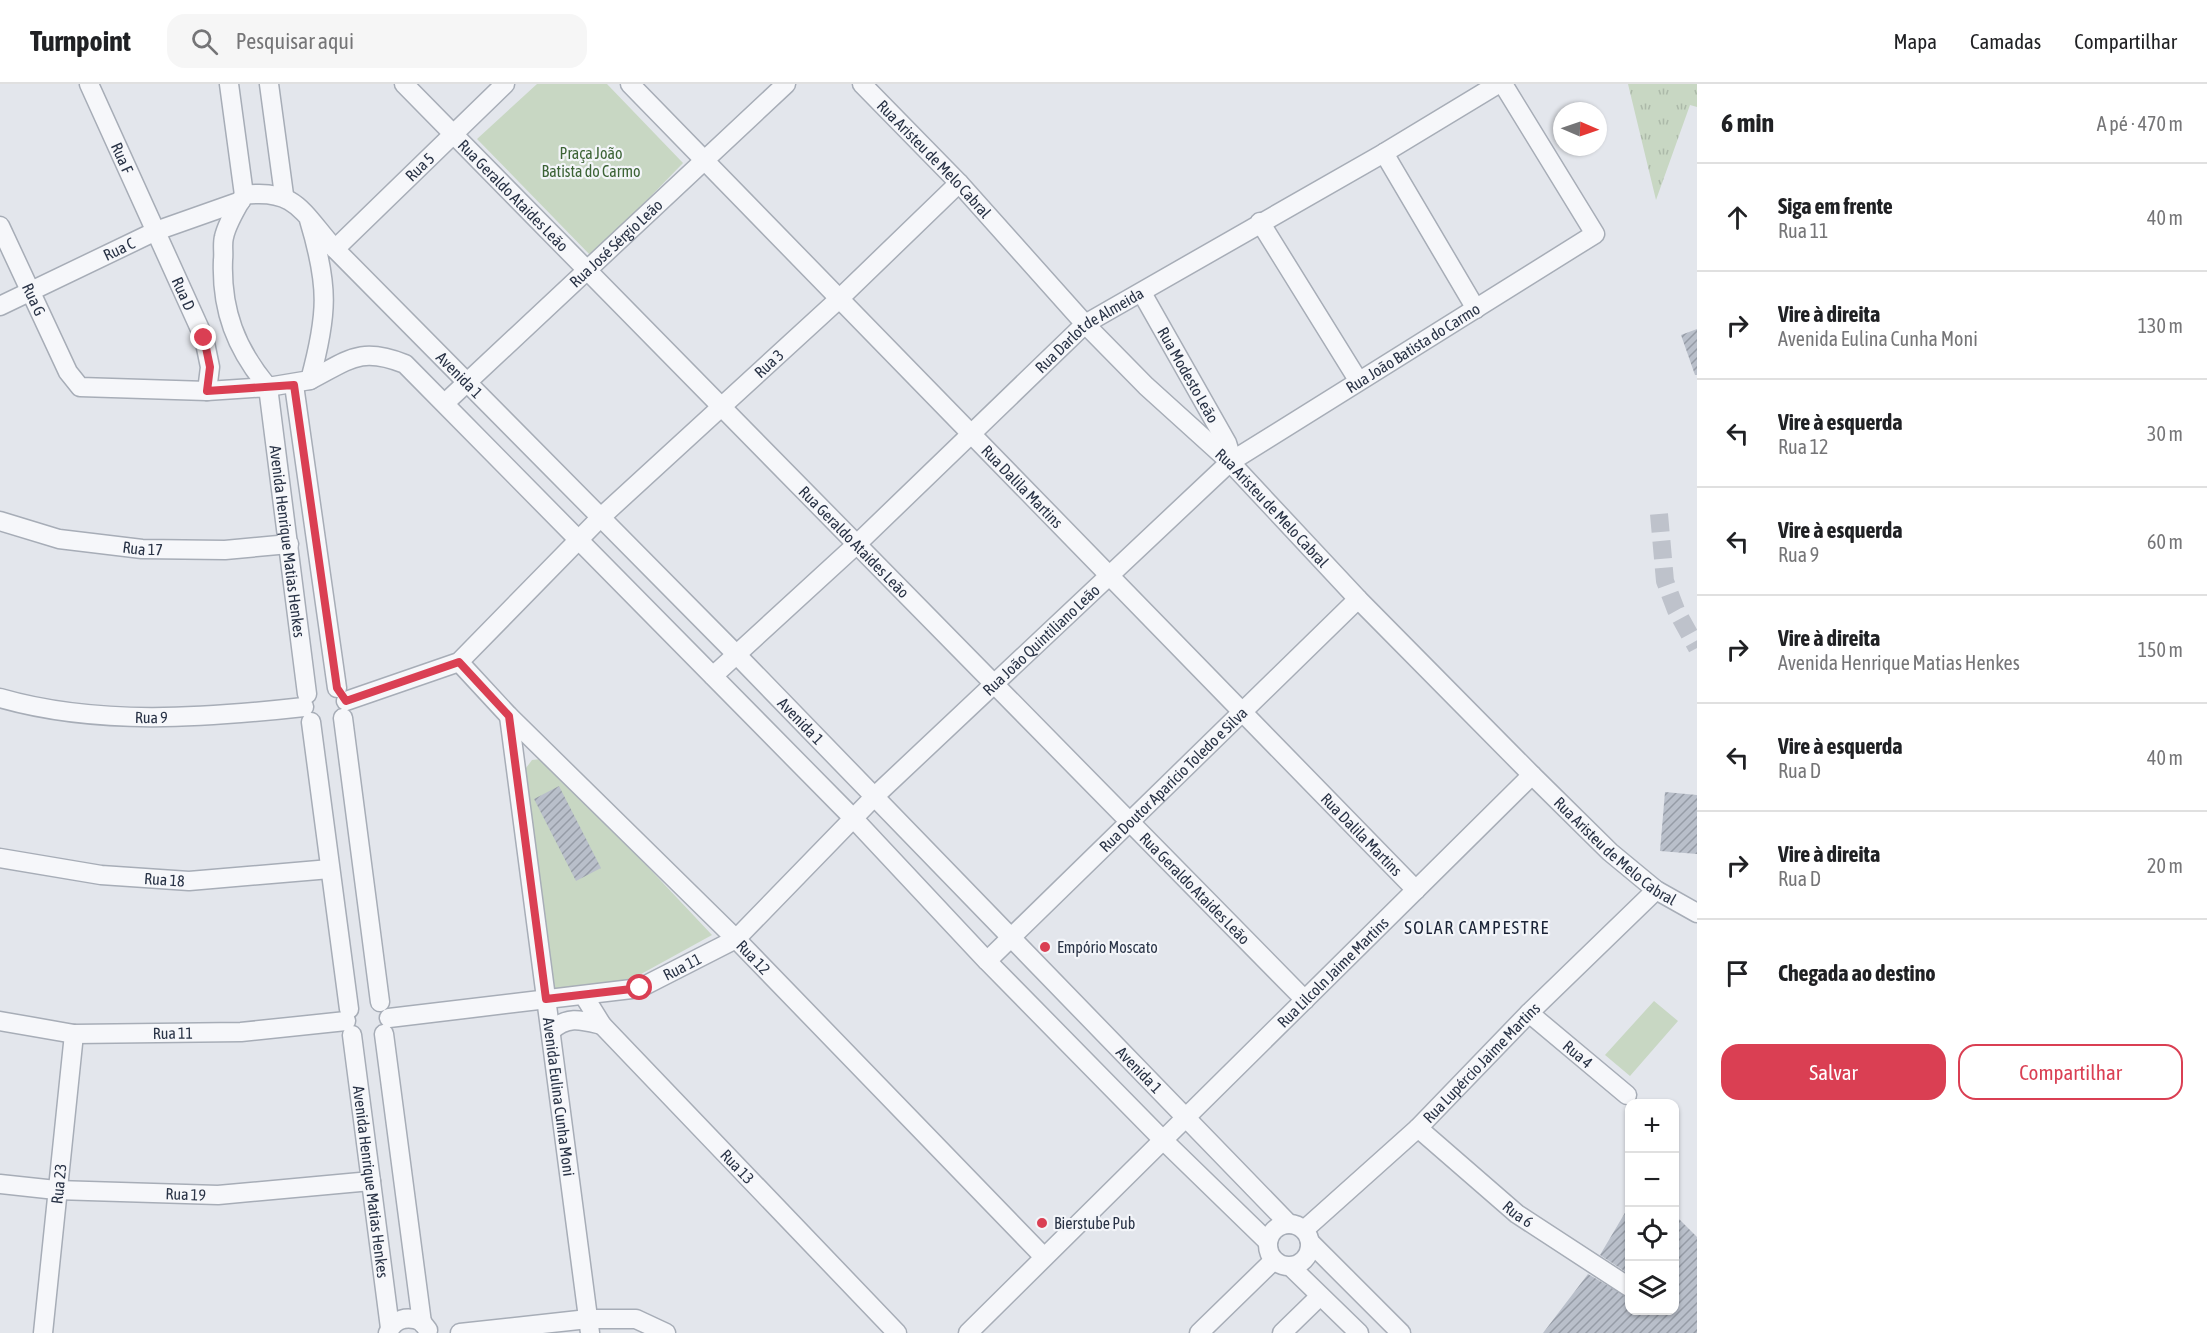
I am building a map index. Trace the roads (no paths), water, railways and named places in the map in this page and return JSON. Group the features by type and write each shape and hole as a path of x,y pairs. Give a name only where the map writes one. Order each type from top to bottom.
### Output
{"street":[{"name":"Rua F","path":"88,84 156,231"},
{"path":"229,84 242,198 224,237 223,292 235,338 252,369 268,387"},
{"path":"268,84 284,195"},
{"name":"Rua Geraldo Ataides Leão","path":"404,84 1305,1000"},
{"name":"Rua 5","path":"335,249 505,84"},
{"name":"Rua Dalila Martins","path":"630,84 1416,890"},
{"name":"Rua José Sérgio Leão","path":"445,403 786,84"},
{"name":"Rua Aristeu de Melo Cabral","path":"862,84 959,183 1085,324 1146,386 1231,461 1358,599 1532,775 1610,852 1656,890 1697,913"},
{"name":"Rua Darlot de Almeida","path":"713,676 857,544 1085,324 1384,153 1498,84"},
{"name":"Rua João Batista do Carmo","path":"1231,461 1594,234 1503,84"},
{"path":"1384,153 1476,309"},
{"name":"Rua 3","path":"580,541 600,518 839,299 959,183"},
{"name":"Rua C","path":"0,306 156,231 242,198 273,193 284,195"},
{"name":"Avenida 1","path":"284,195 875,796 1185,1116 1401,1333"},
{"path":"207,391 302,382 323,330 326,285 309,220"},
{"path":"1260,222 1358,380"},
{"name":"Rua G","path":"0,226 68,372 80,387 207,391"},
{"name":"Rua D","path":"156,231 204,338 210,367 207,391"},
{"name":"Rua Modesto Leão","path":"1142,293 1227,443 1231,461"},
{"name":"Avenida 1","path":"302,382 354,356 389,357 405,364 854,819 987,961 1162,1139 1267,1241"},
{"name":"Avenida Henrique Matias Henkes","path":"302,382 425,1328"},
{"name":"Avenida Henrique Matias Henkes","path":"268,387 289,544 307,708 389,1330"},
{"name":"Rua João Quintiliano Leão","path":"854,819 875,796 1231,461"},
{"name":"Rua 17","path":"0,521 59,539 142,549 225,550 289,544"},
{"path":"342,702 459,662 580,541"},
{"name":"Rua Doutor Aparício Toledo e Silva","path":"987,961 1010,936 1358,599"},
{"name":"Rua 12","path":"459,662 509,716 736,939 1044,1257"},
{"path":"320,685 342,702 334,726 327,728 307,708 320,685"},
{"name":"Rua 9","path":"0,698 23,705 129,717 229,715 307,708"},
{"name":"Avenida Eulina Cunha Moni","path":"509,716 589,1326"},
{"name":"Rua Lilcoln Jaime Martins","path":"1162,1139 1532,775"},
{"name":"Rua 11","path":"384,1018 640,988 736,939 854,819"},
{"name":"Rua 18","path":"0,858 101,875 189,881 330,869"},
{"name":"Rua Lupércio Jaime Martins","path":"1301,1232 1418,1128 1529,1013 1656,890"},
{"name":"Rua 13","path":"584,996 602,1026 897,1333"},
{"path":"363,999 384,1018 369,1042 349,1022 363,999"},
{"name":"Rua 4","path":"1529,1013 1627,1095"},
{"path":"551,1031 565,1020 581,1020 602,1026"},
{"name":"Rua 11","path":"0,1021 74,1034 241,1032 349,1022"},
{"name":"Rua 23","path":"43,1333 56,1190 74,1034"},
{"name":"Rua 6","path":"1418,1128 1517,1214 1625,1284"},
{"path":"968,1333 1162,1139"},
{"name":"Rua 19","path":"0,1184 56,1190 218,1196 371,1181"},
{"path":"1212,1329 1246,1288 1282,1263 1305,1259 1301,1232 1276,1227 1267,1241 1268,1250 1282,1263 1320,1296 1359,1333"},
{"path":"1282,1333 1320,1296"},
{"path":"389,1330 403,1318 412,1318 425,1328"},
{"path":"460,1333 589,1326 636,1319 666,1333"}],"tunnel":[{"path":"1659,514 1665,581 1676,610 1697,648"}],"place":[{"name":"Empório Moscato","path":"1045,947"},
{"name":"Bierstube Pub","path":"1042,1223"}],"district":[{"name":"SOLAR CAMPESTRE","path":"1477,927"}],"park label":[{"name":"Praça João Batista do Carmo","path":"591,162"}]}
